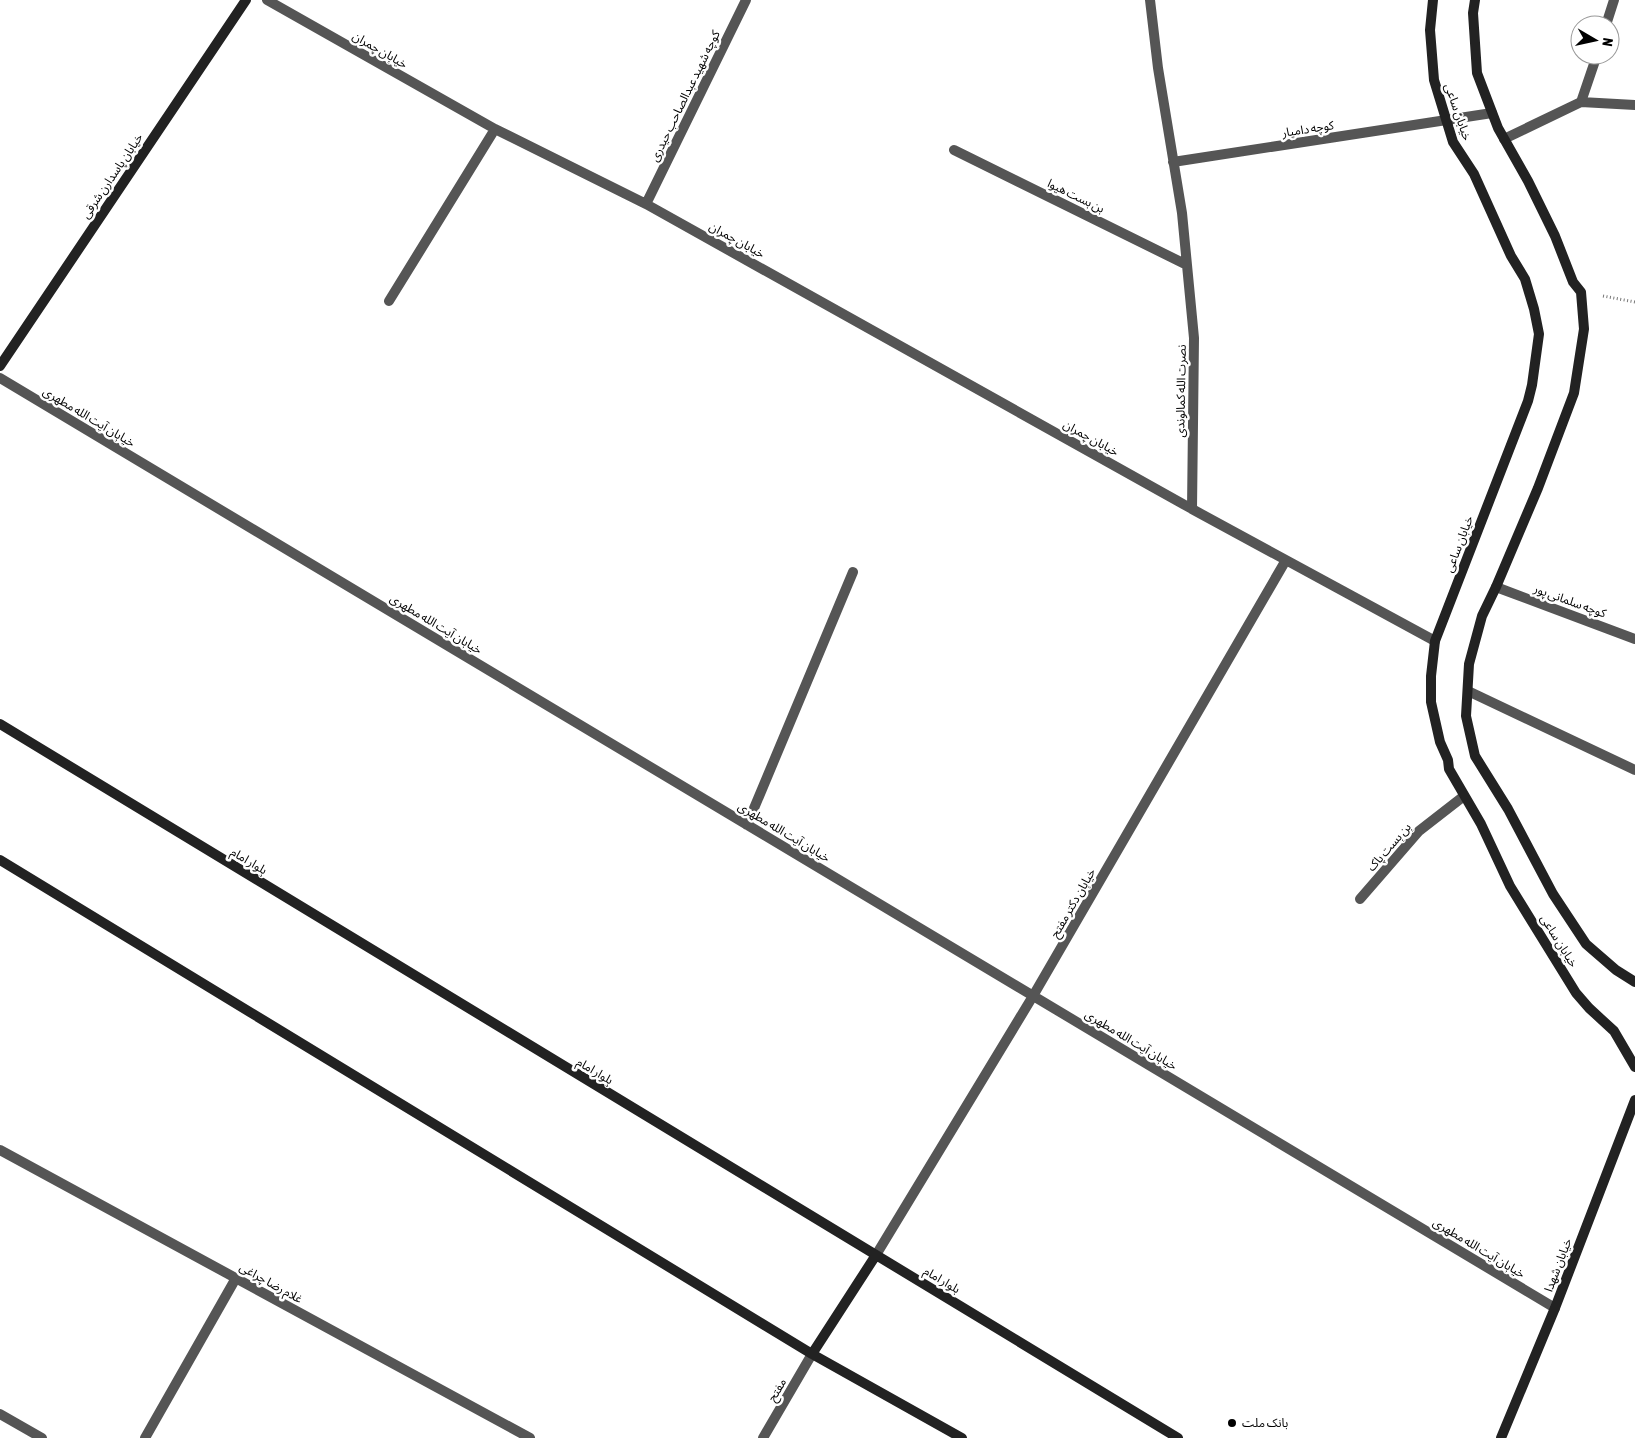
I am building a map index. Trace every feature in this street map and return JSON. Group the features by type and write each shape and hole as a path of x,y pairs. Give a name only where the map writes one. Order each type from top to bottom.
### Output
{"main road":[{"name":"خیابان پاسدارن شرقی","path":"0,366 246,0"},
{"name":"خیابان ساعی","path":"1433,0 1430,30 1434,80 1446,120 1453,142 1474,174 1511,256 1525,279 1539,334 1528,401 1435,641 1431,676 1431,702 1440,742 1450,769 1480,824 1510,886 1576,993 1614,1032 1635,1067"},
{"name":"خیابان ساعی","path":"1475,0 1473,13 1477,73 1504,139 1556,236 1573,282 1581,292 1584,329 1574,393 1538,488 1482,616 1470,664 1466,716 1475,756 1508,809 1553,894 1586,944 1616,970 1635,982"},
{"name":"بلوار امام","path":"0,724 1178,1438"},
{"path":"0,860 812,1354 962,1438"},
{"name":"خیابان شهدا","path":"1501,1438 1555,1308 1635,1100"},
{"path":"812,1354 876,1255"}],"street":[{"name":"خیابان چمران","path":"267,0 495,129 646,204 1192,509"},
{"name":"کوچه شهید عبدالصاحب حیدری","path":"646,204 746,0"},
{"name":"نصرت الله کمالوندی","path":"1150,0 1158,68 1182,213 1194,338 1192,509"},
{"path":"1609,15 1614,0"},
{"path":"1581,102 1593,65"},
{"path":"1504,139 1581,102 1635,105"},
{"name":"کوچه دامیار","path":"1173,162 1492,112"},
{"path":"389,301 495,129"},
{"name":"بن بست هیوا","path":"954,150 1187,265"},
{"name":"خیابان آیت الله مطهری","path":"0,378 1555,1308"},
{"path":"1192,509 1435,641"},
{"name":"خیابان دکتر مفتح","path":"876,1255 1033,996 1286,560"},
{"path":"747,825 853,572"},
{"name":"کوچه سلمانی پور","path":"1496,587 1635,639"},
{"path":"1468,691 1635,770"},
{"name":"بن بست پاک","path":"1360,899 1419,830 1464,796"},
{"name":"غلام رضا چراغی","path":"0,1150 530,1438"},
{"path":"145,1438 236,1278"},
{"name":"مفتح","path":"763,1438 812,1354"},
{"path":"0,1414 42,1438"}],"path":[{"path":"1581,292 1635,302"}],"place":[{"name":"بانک ملت","path":"1232,1423"}]}
